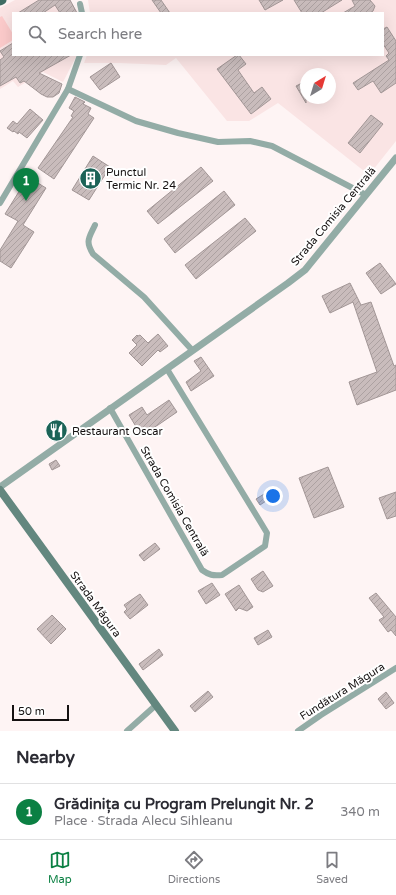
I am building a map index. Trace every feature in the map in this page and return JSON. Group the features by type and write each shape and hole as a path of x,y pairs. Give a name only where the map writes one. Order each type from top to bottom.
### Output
{"main road":[{"name":"Strada Măgura","path":"0,490 175,731"}],"street":[{"path":"80,4 82,12"},
{"path":"0,203 68,89 80,56"},
{"path":"68,89 136,121 178,133 218,142 250,142 272,146 366,195"},
{"name":"Strada Comisia Centrală","path":"0,486 305,270 396,158"},
{"path":"95,225 88,240 88,247 92,254 144,297 192,350"},
{"name":"Strada Comisia Centrală","path":"110,408 202,570 209,575 222,575 265,546 267,533 262,523 167,369"},
{"name":"Fundătura Măgura","path":"298,731 396,668"},
{"path":"127,731 156,705"}],"shaded area":[{"path":"15,0 70,0 77,12 12,12 12,56 76,56 63,82 43,72 18,87 13,81 0,89 0,8"},
{"path":"88,0 396,0 396,141 369,175 278,103 249,121 227,121 176,58 166,65 84,63 87,56 384,56 384,12 90,12"},
{"path":"2,16 12,32 12,41 0,48 0,17"}],"building":[{"path":"39,0 70,0 76,12 59,12 55,5 44,12 20,12"},
{"path":"152,0 161,0 169,12 160,12"},
{"path":"259,0 283,0 265,10"},
{"path":"294,0 342,0 323,12 301,12"},
{"path":"352,0 370,0 375,6 372,12 345,12 355,6"},
{"path":"387,27 396,41 396,83 381,93 373,81 358,90 353,83 389,60 386,56 389,53 384,46 384,28"},
{"path":"12,44 12,56 69,56 39,73 62,84 59,93 53,97 47,97 24,81 20,83 16,77 0,86 0,60 4,57 0,51"},
{"path":"236,56 240,56 246,64 238,70 254,93 262,87 271,99 251,114 217,69"},
{"path":"111,63 120,77 100,90 90,77"},
{"path":"300,84 300,93 296,86"},
{"path":"75,97 85,102 83,104 91,108 88,114 94,118 54,179 38,168 73,117 71,116 74,111 69,108"},
{"path":"30,109 43,120 27,138 19,132 18,134 7,128 13,121 17,124"},
{"path":"371,115 383,124 360,153 348,143"},
{"name":"Punctul Termic Nr. 24","path":"93,156 110,167 89,200 72,190"},
{"path":"201,167 213,181 158,224 147,211"},
{"path":"28,177 46,188 23,225 34,232 11,268 0,261 0,250 18,221 5,214"},
{"path":"224,191 235,205 175,253 164,239"},
{"path":"245,218 256,231 196,279 185,265"},
{"path":"380,263 396,284 381,294 366,273"},
{"path":"350,283 361,305 371,302 394,366 396,365 396,390 357,405 349,382 377,372 353,302 330,313 322,296"},
{"path":"158,334 168,346 160,352 158,350 142,366 129,353 137,345 132,340 137,335 140,335 148,343"},
{"path":"201,357 214,376 191,391 186,382 201,371 194,361"},
{"path":"169,400 177,412 141,435 129,415 142,407 147,415"},
{"name":"Restaurant Oscar","path":"58,424 63,432 53,438 49,429"},
{"path":"56,460 60,466 52,470 49,464"},
{"path":"328,467 344,507 314,518 299,478"},
{"path":"269,491 272,497 260,505 256,499"},
{"path":"396,492 396,516 387,519 379,498"},
{"path":"155,543 160,549 144,561 139,555"},
{"path":"263,571 273,586 263,592 258,590 251,579"},
{"path":"212,583 220,595 206,604 198,591"},
{"path":"239,585 253,607 247,611 239,608 236,611 225,594"},
{"path":"376,593 396,617 396,636 391,630 388,632 379,620 384,617 369,598"},
{"path":"140,594 148,605 130,619 124,612 127,609 124,605"},
{"path":"52,615 66,629 51,644 37,629"},
{"path":"268,630 272,637 258,645 254,638"},
{"path":"159,649 163,655 143,670 139,664"},
{"path":"208,691 213,697 195,712 190,706"},
{"path":"386,692 394,703 386,709 378,699"}],"place":[{"name":"Punctul Termic Nr. 24","path":"91,178"},
{"name":"Grădinița cu Program Prelungit Nr. 2","path":"26,201"},
{"name":"Restaurant Oscar","path":"56,431"}]}
